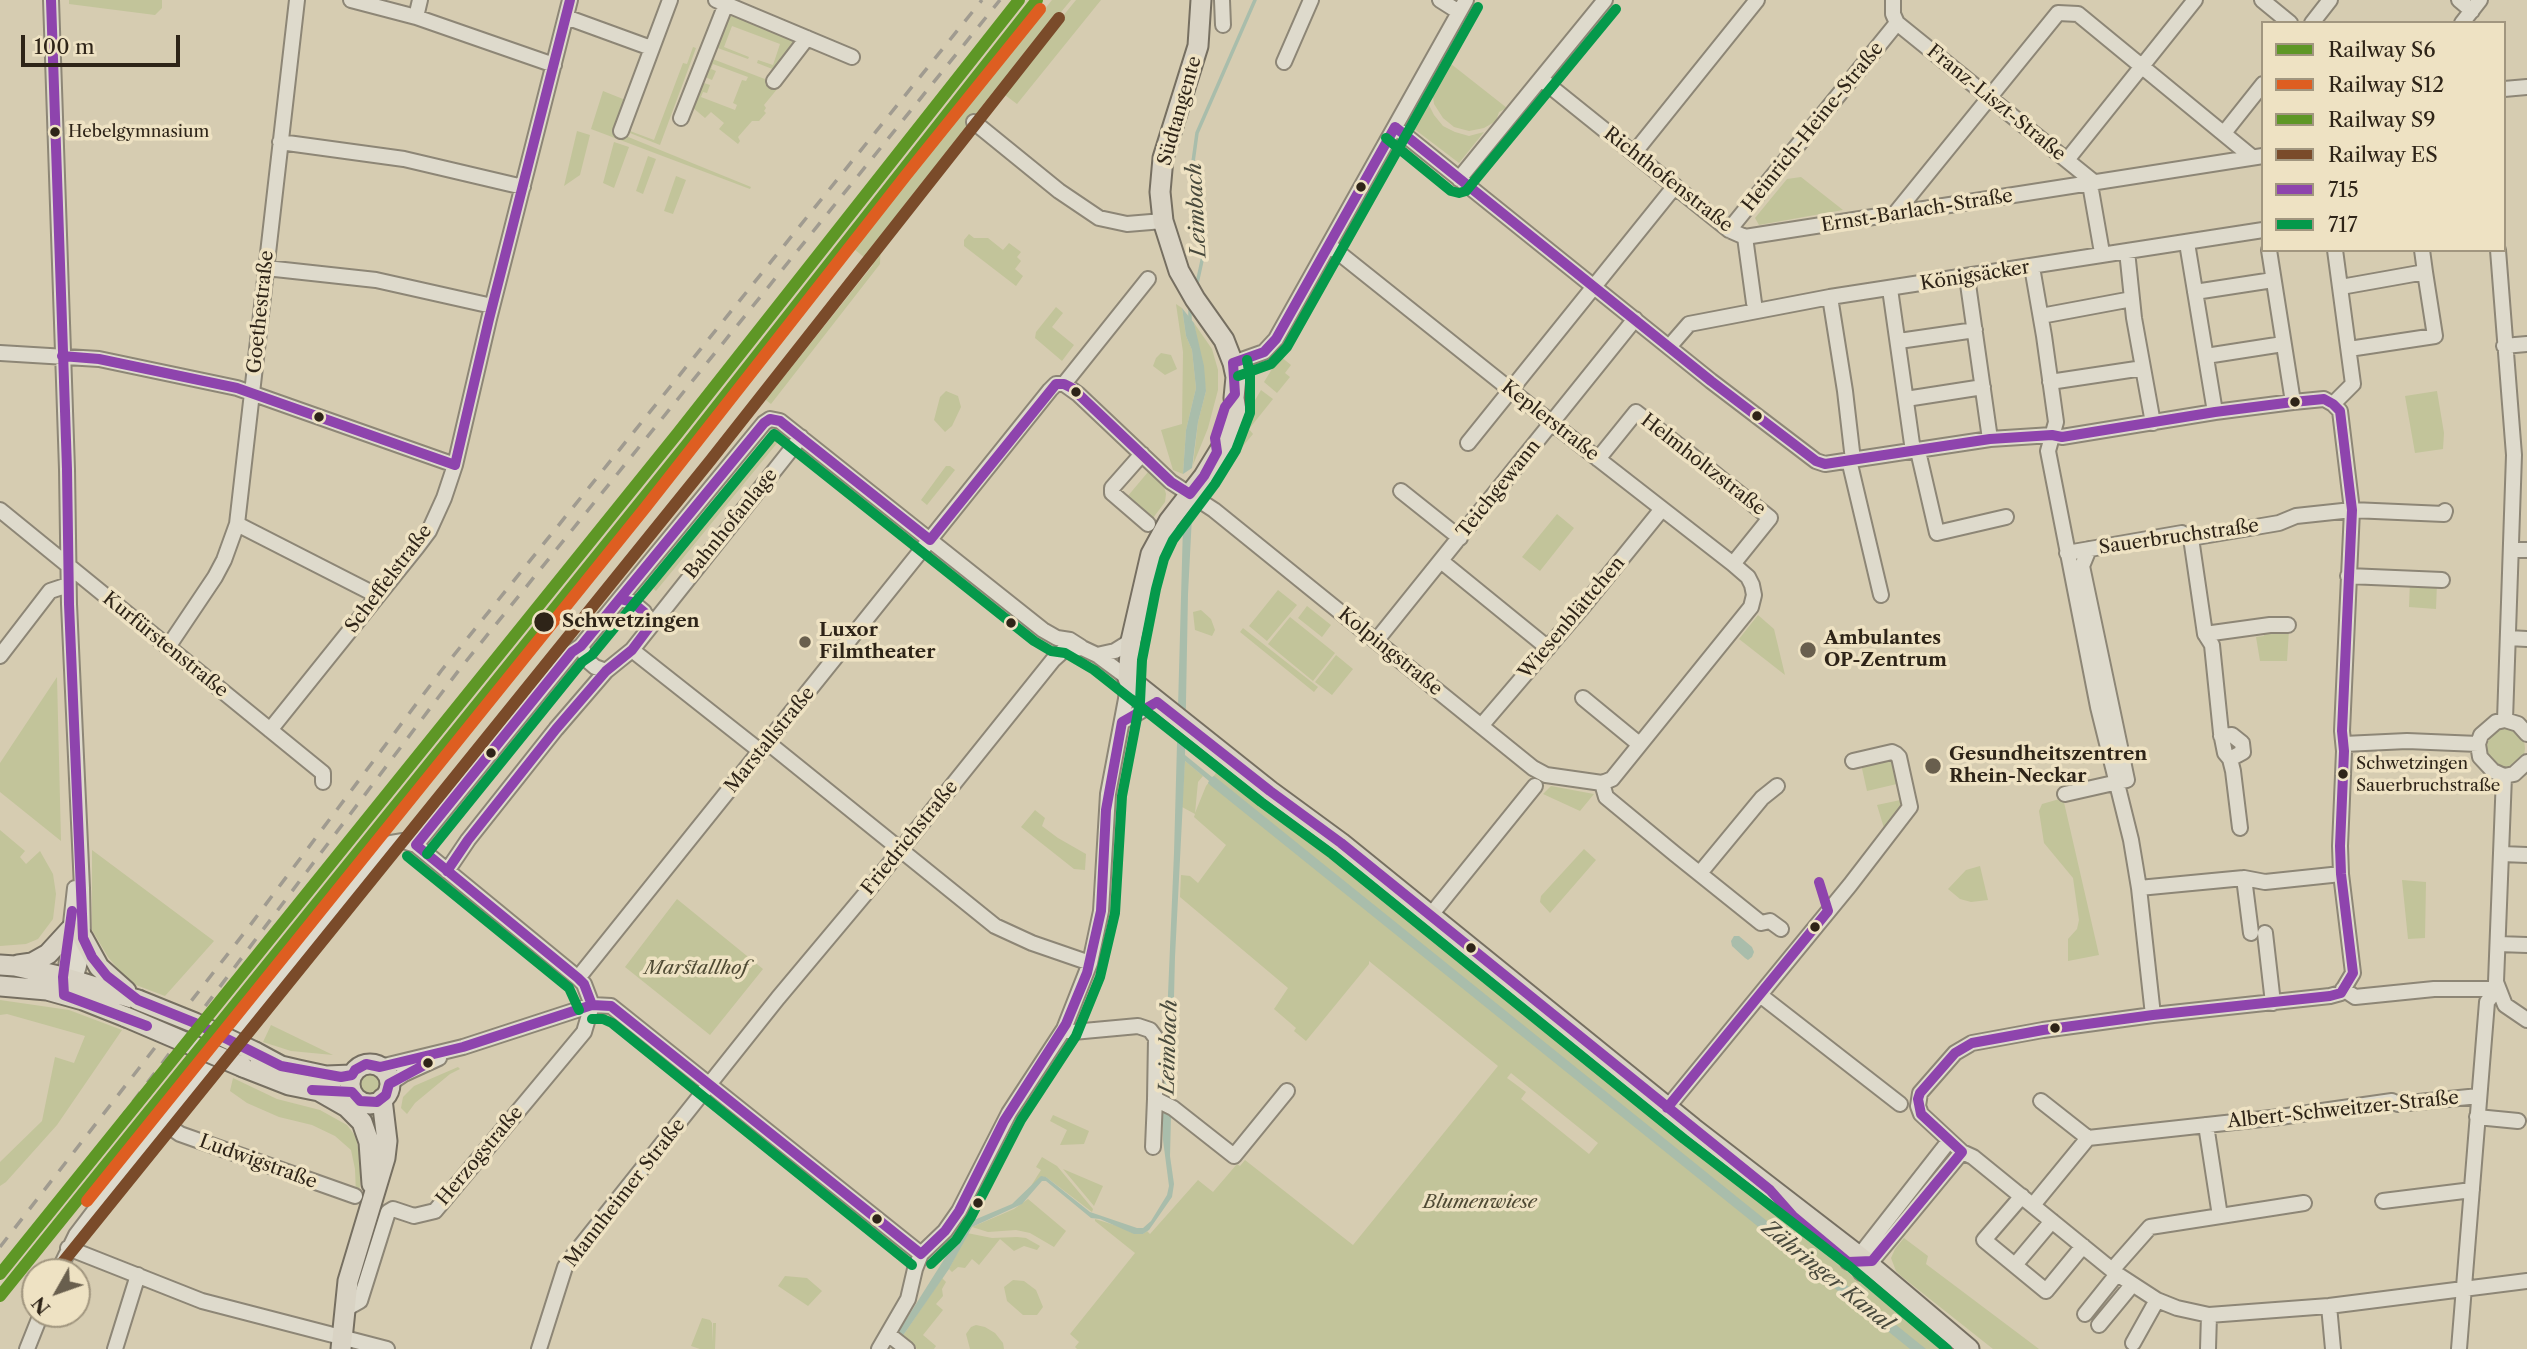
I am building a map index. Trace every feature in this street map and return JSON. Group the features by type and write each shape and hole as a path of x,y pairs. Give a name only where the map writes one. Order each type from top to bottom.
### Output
{"main road":[{"name":"Südtangente","path":"1128,678 1131,641 1144,577 1154,547 1169,520 1204,476 1223,445 1236,411 1236,377 1233,363 1224,340 1179,271 1163,221 1160,192 1163,158 1198,47 1201,0"},
{"path":"1128,678 1270,791 1341,843 1770,1190 1793,1216 1913,1300 1969,1349"},
{"path":"7,966 32,963 76,934 107,976 138,1000"},
{"path":"7,966 138,1000 195,1023 277,1082 319,1091 347,1107 362,1122 372,1158 348,1282 342,1343"},
{"path":"0,986 40,989 68,984 126,1017 249,1060 352,1084 365,1103 371,1103 384,1083"},
{"path":"352,1084 355,1070 366,1064 384,1083 387,1141 382,1177 364,1198"},
{"path":"319,1091 352,1084"}],"street":[{"path":"51,0 68,585 82,887 68,984"},
{"name":"Goethestraße","path":"168,647 225,560 237,524 297,0"},
{"path":"351,0 416,17 554,65"},
{"path":"416,17 420,0"},
{"name":"Scheffelstraße","path":"270,730 429,531 444,499 455,465 492,306 570,0"},
{"path":"621,131 670,0"},
{"path":"1222,0 1223,25"},
{"path":"1233,363 1261,354 1269,348 1329,245 1462,6 1440,0"},
{"path":"1459,179 1605,0"},
{"path":"1634,153 1757,0"},
{"path":"1893,0 1893,14 1897,23"},
{"path":"2067,160 2195,0"},
{"path":"2262,0 2288,21"},
{"path":"2314,21 2330,0"},
{"path":"2459,0 2476,5 2464,21"},
{"path":"1284,62 1307,1"},
{"path":"681,118 721,2 852,57"},
{"path":"1894,215 2058,13 2078,14 2224,133 2258,156"},
{"path":"566,17 651,48"},
{"name":"Franz-Liszt-Straße","path":"1897,23 2093,183"},
{"name":"Heinrich-Heine-Straße","path":"1729,230 1897,23"},
{"path":"774,81 807,38"},
{"name":"Richthofenstraße","path":"1541,79 1729,230 1745,237 1754,303"},
{"path":"2224,133 2261,87"},
{"path":"2506,89 2527,87"},
{"path":"974,122 1089,213 1118,223 1163,221"},
{"path":"1395,127 1810,459 1825,464 1990,439 2052,435 2062,437 2293,402 2324,399 2340,411 2352,510 2342,731 2344,744 2340,874 2353,973 2341,993 2330,996 2153,1015 1972,1043 1955,1053 1920,1093 1918,1099 1921,1114 1962,1152 1973,1157 2132,1285 2177,1308 2209,1314 2329,1306 2527,1281"},
{"path":"281,142 404,159 523,187"},
{"name":"Ernst-Barlach-Straße","path":"1745,237 2258,156"},
{"path":"2093,183 2101,247"},
{"path":"1468,443 1675,186"},
{"name":"Königsäcker","path":"1669,347 1689,324 1830,297 2261,230"},
{"path":"2186,243 2215,412"},
{"name":"Keplerstraße","path":"1329,245 1748,577 1754,595 1751,607 1639,744"},
{"path":"2127,251 2132,299 2153,423"},
{"path":"2269,252 2293,402"},
{"path":"2333,404 2353,384 2335,252"},
{"path":"2349,349 2435,336 2422,252"},
{"path":"2498,252 2504,346 2520,455 2512,550 2505,720"},
{"path":"2032,267 2056,422 2048,451 2115,782 2131,840 2153,1015"},
{"path":"266,268 376,280 492,306"},
{"path":"2341,287 2426,272"},
{"path":"1967,277 1990,439"},
{"name":"Marstallstraße","path":"582,972 1050,390 1056,384 1064,384 1148,279"},
{"path":"2195,292 2273,280"},
{"path":"1890,289 1916,451 1937,533 2006,517"},
{"path":"1830,297 1845,391 1851,460 1881,595"},
{"path":"2041,316 2132,299"},
{"name":"Teichgewann","path":"1376,641 1635,319"},
{"path":"1899,341 1975,330"},
{"path":"2206,356 2283,344"},
{"path":"2504,346 2527,344"},
{"path":"0,353 99,359 237,388 455,465"},
{"path":"2050,382 2143,368"},
{"name":"Kolpingstraße","path":"1064,384 1171,482 1208,505 1532,768 1546,775 1602,783"},
{"path":"1906,399 1983,387"},
{"name":"Helmholtzstraße","path":"1598,459 1636,412 1694,457 1770,518 1733,564"},
{"name":"Bahnhofanlage","path":"416,845 572,652 581,646 764,423 770,419 780,421 801,437 632,650 606,671 468,840 447,871"},
{"path":"801,437 1042,630 1057,638 1070,640 1097,655 1128,678 1108,794 1101,911 1090,963 1064,1029 1018,1097 952,1221 921,1254 908,1299 879,1349"},
{"path":"1142,454 1112,488 1112,493 1148,524"},
{"path":"1401,491 1460,538"},
{"name":"Wiesenblättchen","path":"1481,726 1662,509"},
{"name":"Kurfürstenstraße","path":"0,510 323,772 323,782"},
{"path":"2352,510 2444,514 2445,511"},
{"name":"Sauerbruchstraße","path":"2067,553 2182,533 2191,538 2280,523 2296,516 2352,510"},
{"path":"237,524 378,596"},
{"path":"2191,538 2205,634 2212,645 2216,665 2215,687 2221,736 2225,753 2230,759 2240,828"},
{"name":"Sauerbruchstraße","path":"2089,550 2082,565 2127,780 2115,782"},
{"path":"2512,550 2527,551"},
{"path":"1441,561 1548,648"},
{"path":"2348,576 2442,580"},
{"path":"0,656 50,591 68,585"},
{"path":"620,599 632,602 644,612 650,626"},
{"path":"2205,634 2288,625"},
{"path":"2508,638 2527,639"},
{"path":"1097,655 1115,651 1131,641"},
{"path":"581,646 588,661 606,671"},
{"name":"Friedrichstraße","path":"711,1083 1053,660 1064,650 1082,648"},
{"path":"632,650 900,849 995,926 1032,943 1090,963"},
{"path":"1583,698 1639,744 1612,779 1602,783 1606,797 1761,923 1770,921 1781,929"},
{"path":"1122,722 1157,702"},
{"path":"2527,734 2518,724 2505,720 2496,722 2481,735 2477,744 2480,757 2493,771 2504,776 2514,774 2527,762"},
{"path":"2344,744 2407,741 2477,744"},
{"path":"1667,1108 1910,807 1899,757 1896,754 1892,752 1853,761"},
{"name":"Albert-Schweitzer-Straße","path":"2459,1349 2487,1002 2497,989 2504,776"},
{"path":"2065,794 2115,782"},
{"path":"1430,916 1535,786"},
{"path":"1700,873 1762,798 1777,786"},
{"path":"64,1258 76,1235 164,1123 384,847 391,843 403,841 416,845 582,972 583,984 592,1005"},
{"path":"2502,854 2527,855"},
{"path":"2139,888 2244,878 2266,882 2340,874"},
{"path":"2244,878 2273,1003"},
{"path":"2498,944 2527,945"},
{"path":"2343,989 2355,998 2434,989 2497,989 2505,1005 2527,1020"},
{"path":"1760,995 1900,1104"},
{"path":"384,1083 463,1047 592,1005 606,1005 615,1008 711,1083 921,1254"},
{"name":"Herzogstraße","path":"344,1310 360,1301 388,1212 393,1209 414,1216 435,1210 584,1032 592,1005"},
{"path":"1064,1029 1073,1032 1138,1026 1150,1030 1156,1038 1164,1103 1153,1147"},
{"name":"Mannheimer Straße","path":"539,1349 565,1267 711,1083"},
{"path":"1164,1103 1234,1156 1287,1091"},
{"name":"Albert-Schweitzer-Straße","path":"2088,1138 2392,1101 2398,1104 2479,1096"},
{"path":"2041,1101 2088,1138 1984,1240 2046,1291 2083,1246"},
{"path":"2477,1117 2518,1121"},
{"name":"Ludwigstraße","path":"164,1123 180,1134 364,1198"},
{"name":"Albert-Schweitzer-Straße","path":"2206,1125 2220,1216"},
{"path":"1858,1264 1950,1141"},
{"path":"1858,1264 1872,1261 1962,1152"},
{"path":"2383,1201 2472,1189"},
{"path":"2085,1314 2150,1227 2304,1203"},
{"path":"2014,1265 2052,1221"},
{"path":"68,1248 202,1301 342,1343 387,1349"},
{"path":"115,1349 138,1275"},
{"path":"2099,1325 2132,1285"},
{"path":"2133,1343 2157,1300"},
{"path":"2329,1306 2333,1349"},
{"path":"2208,1349 2209,1314"},
{"path":"27,1349 35,1328"},
{"path":"888,1334 907,1349"}],"green space":[{"path":"69,0 162,0 162,8 155,15 69,4"},
{"path":"1052,0 1071,0 965,128 885,232 881,239 880,264 771,404 762,397 765,389 771,393 873,265 853,248 705,435 701,433 863,226 904,184"},
{"path":"1076,0 1101,0 1017,104 1001,92"},
{"path":"728,13 799,40 775,70 757,63 758,60 773,65 780,44 732,26 724,47 749,57 748,59 715,47"},
{"path":"693,47 696,48 660,145 625,131 629,120 633,121 630,131 654,140 683,63 687,64"},
{"path":"710,58 770,81 778,88 764,105 766,113 759,121 752,121 738,137 738,144 719,129 724,123 711,112 705,118 692,107 701,82 710,85 707,93 703,92 701,97 735,110 737,105 733,103 742,80 746,81 748,77 713,64 711,69 716,71 712,80 703,76"},
{"path":"1446,60 1507,108 1499,112 1496,121 1484,128 1469,131 1454,127 1443,118 1434,104 1432,90"},
{"path":"603,91 628,101 616,132 751,187 750,189 591,129"},
{"path":"1427,101 1443,126 1469,136 1484,132 1459,163 1413,128"},
{"path":"577,131 590,135 580,175 564,186"},
{"path":"1397,141 1408,146 1406,152 1399,146 1386,160 1393,168 1358,208 1384,159"},
{"path":"614,142 629,147 614,188 603,183"},
{"path":"648,156 656,159 643,194 636,191"},
{"path":"676,176 686,180 673,214 664,211"},
{"path":"1801,177 1843,210 1759,225 1755,218 1787,179"},
{"path":"969,234 974,238 988,238 1003,250 1009,243 1021,252 1017,257 1021,261 1015,269 1023,276 1016,286 964,246 964,240"},
{"path":"1176,304 1182,308 1186,336 1192,350 1196,388 1186,430 1183,474 1173,470 1161,430 1182,424 1183,352"},
{"path":"1056,307 1063,313 1052,327 1074,345 1062,361 1035,338 1036,332"},
{"path":"1194,323 1212,349 1218,370 1218,390 1208,428 1193,465 1198,422 1206,391"},
{"path":"1161,353 1171,355 1177,369 1165,375 1153,366"},
{"path":"1280,356 1291,365 1285,373 1290,377 1277,393 1264,382"},
{"path":"1261,390 1273,399 1249,429 1253,434 1229,463 1223,479 1219,479 1251,407"},
{"path":"946,391 958,396 961,407 952,426 945,432 934,420 940,397"},
{"path":"2437,391 2444,433 2443,449 2415,453 2405,396"},
{"path":"771,436 778,442 656,591 649,585"},
{"path":"946,466 955,470 927,505 921,500"},
{"path":"1148,472 1164,487 1166,494 1165,502 1153,518 1127,497"},
{"path":"1557,514 1574,528 1540,571 1522,557"},
{"path":"2410,581 2437,583 2436,609 2409,607"},
{"path":"1278,590 1297,605 1267,641 1249,626"},
{"path":"1307,606 1331,625 1322,637 1298,618"},
{"path":"1201,610 1211,619 1215,630 1212,636 1195,630 1193,612"},
{"path":"1758,615 1774,629 1785,675 1739,639"},
{"path":"1290,617 1335,653 1313,681 1268,644"},
{"path":"1243,628 1318,687 1314,692 1240,632"},
{"path":"2289,630 2287,661 2260,661 2256,637 2264,636 2263,632"},
{"path":"1336,655 1353,669 1332,695 1315,682"},
{"path":"57,677 61,841 0,792 0,763"},
{"path":"2506,729 2519,735 2525,748 2519,761 2506,767 2493,761 2487,748 2493,735"},
{"path":"1893,758 1901,783 1867,791 1861,764"},
{"name":"Blumenwiese","path":"1185,761 1203,776 1198,782 1195,813 1206,786 1219,769 1229,774 1943,1349 1077,1349 1075,1347 1079,1342 1070,1334 1135,1253 1095,1219 1143,1234 1147,1231 1150,1234 1198,1180 1213,1192 1237,1164 1240,1166 1245,1160 1353,1245 1498,1066 1369,961 1306,1041 1294,1031 1296,1028 1274,1009 1288,988 1180,897 1181,875 1190,876 1198,883 1226,845 1194,817 1195,814 1182,807","holes":["1511,1073 1598,1143 1589,1154 1521,1099 1526,1092 1507,1078"]},
{"path":"1239,778 1336,849 1334,852 1462,957"},
{"path":"1551,786 1594,794 1580,811 1543,794"},
{"path":"2063,798 2099,955 2068,961 2068,939 2077,929 2079,920 2073,878 2044,843 2039,811 2042,804"},
{"path":"1905,801 1884,828 1877,805"},
{"path":"1035,810 1045,818 1042,826 1086,854 1085,870 1074,869 1021,827"},
{"path":"0,830 25,851 20,857 26,864 40,851 53,874 56,894 53,919 38,939 26,944 0,946"},
{"path":"1584,849 1596,860 1550,913 1540,902 1541,896"},
{"path":"92,850 214,941 165,996 136,985 123,975 108,957 92,930"},
{"path":"1980,866 1988,900 1971,902 1960,899 1948,889 1966,870"},
{"path":"2402,880 2426,882 2425,938 2408,939"},
{"name":"Marstallhof","path":"677,899 763,969 710,1035 625,967"},
{"path":"1477,967 1566,1039 1571,1039 1678,1128 1675,1129 1476,969"},
{"path":"0,1000 69,1010 122,1030 57,1125 0,1186 0,1162 42,1121 55,1057 74,1063 85,1036 7,1014 0,1015"},
{"path":"271,1025 333,1055 291,1051 263,1042"},
{"path":"458,1067 460,1069 415,1103 407,1114 401,1108 403,1097 414,1086"},
{"path":"370,1072 378,1075 381,1083 378,1091 370,1094 362,1091 359,1083 362,1075"},
{"path":"233,1078 277,1099 320,1110 347,1125 356,1137 359,1154 359,1195 356,1194 351,1150 335,1136 312,1125 279,1117 247,1103 230,1091"},
{"path":"1053,1115 1089,1131 1084,1144 1060,1145 1067,1130 1050,1121"},
{"path":"1683,1131 1702,1147 1703,1151 1778,1210 1783,1210 1875,1289 1682,1135"},
{"path":"1042,1157 1057,1166 1093,1209 1092,1212 1046,1177 1031,1186 1041,1170 1036,1167"},
{"path":"1063,1169 1103,1186 1094,1206"},
{"path":"1028,1199 1066,1231 1054,1247 1030,1233 1016,1230 988,1232 972,1227 1014,1209"},
{"path":"967,1233 992,1238 1026,1238 1040,1246 1037,1250 1024,1246 1014,1251 1000,1239 979,1265 972,1259 965,1268 958,1267 952,1272 949,1269"},
{"path":"1904,1238 1928,1256 1926,1264 2039,1349 1993,1349 1901,1276 1891,1258"},
{"path":"785,1276 807,1278 822,1291 808,1306 778,1286"},
{"path":"942,1278 946,1282 942,1289 943,1296 936,1304 943,1310 923,1335 936,1346 934,1349 917,1349 902,1337"},
{"path":"1013,1280 1024,1281 1036,1290 1043,1307 1037,1315 1023,1315 1007,1301 1004,1287"},
{"path":"702,1318 712,1323 712,1343 713,1323 716,1323 715,1349 691,1346"},
{"path":"976,1325 995,1333 1004,1349 970,1349 966,1334"}],"water":[{"path":"1182,308 1194,323 1204,366 1206,391 1198,422 1192,468 1183,474 1186,430 1196,388 1192,350 1186,336"},
{"name":"Zähringer Kanal","path":"1192,516 1185,755 1926,1349 1910,1349 1210,785 1209,781 1185,761 1175,957 1170,1156 1174,1184 1172,1197 1149,1230 1143,1234 1134,1234 1100,1219 1091,1218 1046,1181 1042,1181 1022,1204 972,1227 949,1269 902,1337 897,1334 967,1223 1012,1204 1041,1176 1046,1177 1090,1212 1137,1228 1143,1228 1151,1221 1167,1195 1169,1186 1163,1140 1163,1112 1174,853 1183,525"},
{"path":"1734,936 1739,936 1752,947 1754,952 1748,960 1732,946"}],"waterway":[{"name":"Leimbach","path":"1196,288 1203,256 1193,162 1197,133 1255,0"},
{"name":"Leimbach","path":"1190,305 1190,321"}],"railway":[{"path":"0,1247 248,928 441,671 982,0"},
{"path":"0,1272 117,1123 459,670 1000,0"}],"rail line":[{"name":"S9","path":"0,1274 677,434 1019,0"},
{"name":"S6","path":"0,1296 688,443 1037,0"},
{"name":"S12","path":"87,1201 645,508 1040,9"},
{"name":"ES","path":"66,1258 710,461 1059,18"}],"transit line":[{"name":"715","path":"51,0 69,604 83,938 92,957 107,976 138,1000 195,1023 281,1066 341,1077 352,1075 366,1064 380,1067 463,1047 592,1005 611,1006 921,1254 945,1231 959,1211 1004,1121 1066,1024 1087,973 1101,911 1106,810 1122,722 1157,702"},
{"name":"715","path":"62,356 99,359 237,388 455,465 570,0"},
{"name":"717","path":"1238,376 1271,364 1287,347 1478,7"},
{"name":"717","path":"1386,138 1451,191 1466,191 1616,9"},
{"name":"715","path":"592,1005 584,984 578,978 416,845 572,652 581,646 764,423 770,419 780,421 930,540 1056,384 1072,388 1171,482 1190,494 1217,452 1215,438 1225,407 1235,394 1233,363 1264,352 1276,339 1395,127 1711,381 1816,461 1825,464 1990,439 2052,435 2062,437 2293,402 2324,399 2333,404 2340,411 2352,510 2342,731 2344,751 2340,846 2353,973 2341,993 2330,996 2153,1015 1972,1043 1955,1053 1920,1093 1918,1099 1921,1114 1962,1152 1872,1261 1848,1262 1793,1216 1770,1190 1341,843 1157,702"},
{"name":"717","path":"931,1264 956,1240 971,1217 1021,1120 1076,1036 1100,977 1115,913 1122,796 1140,702 1142,660 1156,589 1164,559 1173,540 1215,484 1236,450 1250,413 1250,375 1247,360"},
{"name":"717","path":"427,854 582,662 592,655 774,434 1034,641 1051,651 1065,653 1094,670 1261,802 1332,854 1684,1139 1850,1267 1947,1349"},
{"name":"715","path":"447,871 468,840 556,729 606,671 632,650 650,626 644,612 632,602 620,599"},
{"name":"717","path":"407,856 569,988 579,1010"},
{"name":"715","path":"1667,1108 1828,911 1819,882"},
{"name":"715","path":"72,911 63,977 64,995 147,1026"},
{"name":"717","path":"592,1019 603,1019 612,1023 912,1265"},
{"name":"715","path":"312,1090 352,1092 360,1101 377,1102 386,1095 389,1084 428,1063"}],"place":[{"name":"Hebelgymnasium","path":"55,132"},
{"name":"Schwetzingen","path":"544,622"},
{"name":"Luxor Filmtheater","path":"805,642"},
{"name":"Ambulantes OP-Zentrum","path":"1808,650"},
{"name":"Gesundheitszentren Rhein-Neckar","path":"1933,766"},
{"name":"Schwetzingen Sauerbruchstraße","path":"2343,774"}]}
